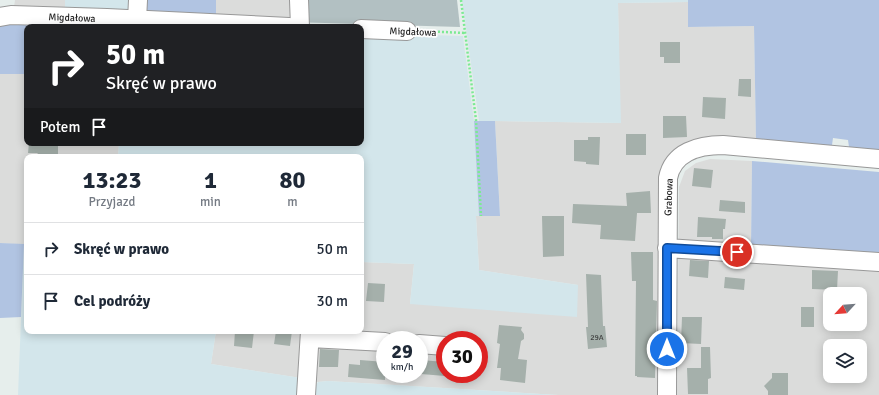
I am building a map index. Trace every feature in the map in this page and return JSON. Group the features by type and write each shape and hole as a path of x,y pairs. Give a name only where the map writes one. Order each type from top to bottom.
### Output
{"street":[{"path":"137,20 138,0"},
{"path":"299,0 300,24"},
{"name":"Migdałowa","path":"0,17 11,15 107,18 224,24"},
{"name":"Migdałowa","path":"364,29 407,31"},
{"name":"Grabowa","path":"667,395 668,178 675,163 690,151 711,145 879,159"},
{"path":"667,248 879,262"},
{"path":"306,395 310,334 376,341"}],"path":[{"path":"461,0 476,120 481,216"},
{"name":"Migdałowa","path":"407,31 465,33"}],"shaded area":[{"path":"15,0 65,0 65,11 14,7"},
{"path":"65,0 131,0 131,13 65,11"},
{"path":"145,0 216,0 216,17 144,15"},
{"path":"216,0 290,0 291,22 216,17"},
{"path":"290,0 457,0 460,27 364,24 291,22"},
{"path":"462,0 688,0 688,2 618,3 621,123 479,121"},
{"path":"688,0 879,0 879,153 851,150 848,140 833,138 832,145 827,148 756,141 754,26 688,27"},
{"path":"688,2 688,27 754,26 756,141 717,137 689,141 670,152 661,174 661,395 558,395 328,381 318,382 211,364 216,334 364,334 364,262 414,264 410,304 578,285 479,270 476,216 500,215 495,121 620,123 618,3"},
{"path":"3,23 32,24 24,24 24,74 0,74 0,25"},
{"path":"364,33 463,36 474,121 479,216 476,216 479,270 578,285 577,317 410,304 414,264 364,262 364,154 118,154 119,146 364,146"},
{"path":"0,74 24,74 24,146 119,146 118,154 24,154 24,245 0,243"},
{"path":"474,121 495,121 500,216 479,216"},
{"path":"710,159 752,161 751,246 879,254 879,395 677,395 679,187 685,171 696,163"},
{"path":"752,161 879,172 879,254 751,246"},
{"path":"0,243 24,244 21,317 0,318"},
{"path":"24,244 24,334 216,334 211,364 301,378 300,395 18,395"},
{"path":"328,381 558,395 312,395 313,389 318,382"}],"building":[{"path":"660,42 680,42 680,63 664,63 664,57 660,57"},
{"path":"739,79 751,79 751,97 738,96"},
{"path":"703,97 726,98 725,119 702,117"},
{"path":"663,116 686,116 687,137 663,138"},
{"path":"626,134 646,134 646,155 626,155"},
{"path":"588,137 600,137 599,165 574,161 574,140 588,140"},
{"path":"29,146 58,146 58,154 28,153"},
{"path":"694,168 713,170 711,188 692,186"},
{"path":"650,191 651,213 637,213 635,241 600,239 601,225 572,223 573,204 627,206 626,193"},
{"path":"720,200 745,202 745,213 719,211"},
{"path":"542,216 564,216 564,256 543,257"},
{"path":"698,217 726,219 725,229 723,229 723,239 697,237"},
{"path":"631,252 653,252 653,300 657,301 655,378 635,376 636,281 632,281"},
{"path":"690,260 709,261 708,278 689,276"},
{"path":"812,270 838,271 837,287 823,287 823,289 812,289"},
{"path":"586,274 601,275 603,326 605,326 607,347 588,349 586,327 588,327"},
{"path":"725,277 745,279 744,290 724,288"},
{"path":"368,283 385,284 384,302 366,301"},
{"path":"801,307 814,307 814,327 801,327"},
{"path":"682,317 702,317 701,344 681,343"},
{"path":"499,325 522,327 521,330 524,334 524,339 521,341 518,359 527,360 525,383 500,380 501,368 497,368 500,344 497,343"},
{"path":"235,334 254,334 252,348 234,346"},
{"path":"276,334 292,334 290,346 274,344"},
{"path":"701,347 710,347 711,378 708,379 708,394 688,394 687,368 701,368"},
{"path":"320,349 339,350 338,367 319,367"},
{"path":"360,360 376,361 376,379 348,377 349,364 360,365"},
{"path":"428,361 436,361 436,375 428,375"},
{"path":"772,373 788,373 788,395 768,395 768,391 764,386 772,378"}],"route":[{"path":"667,349 667,248 737,252"}]}
